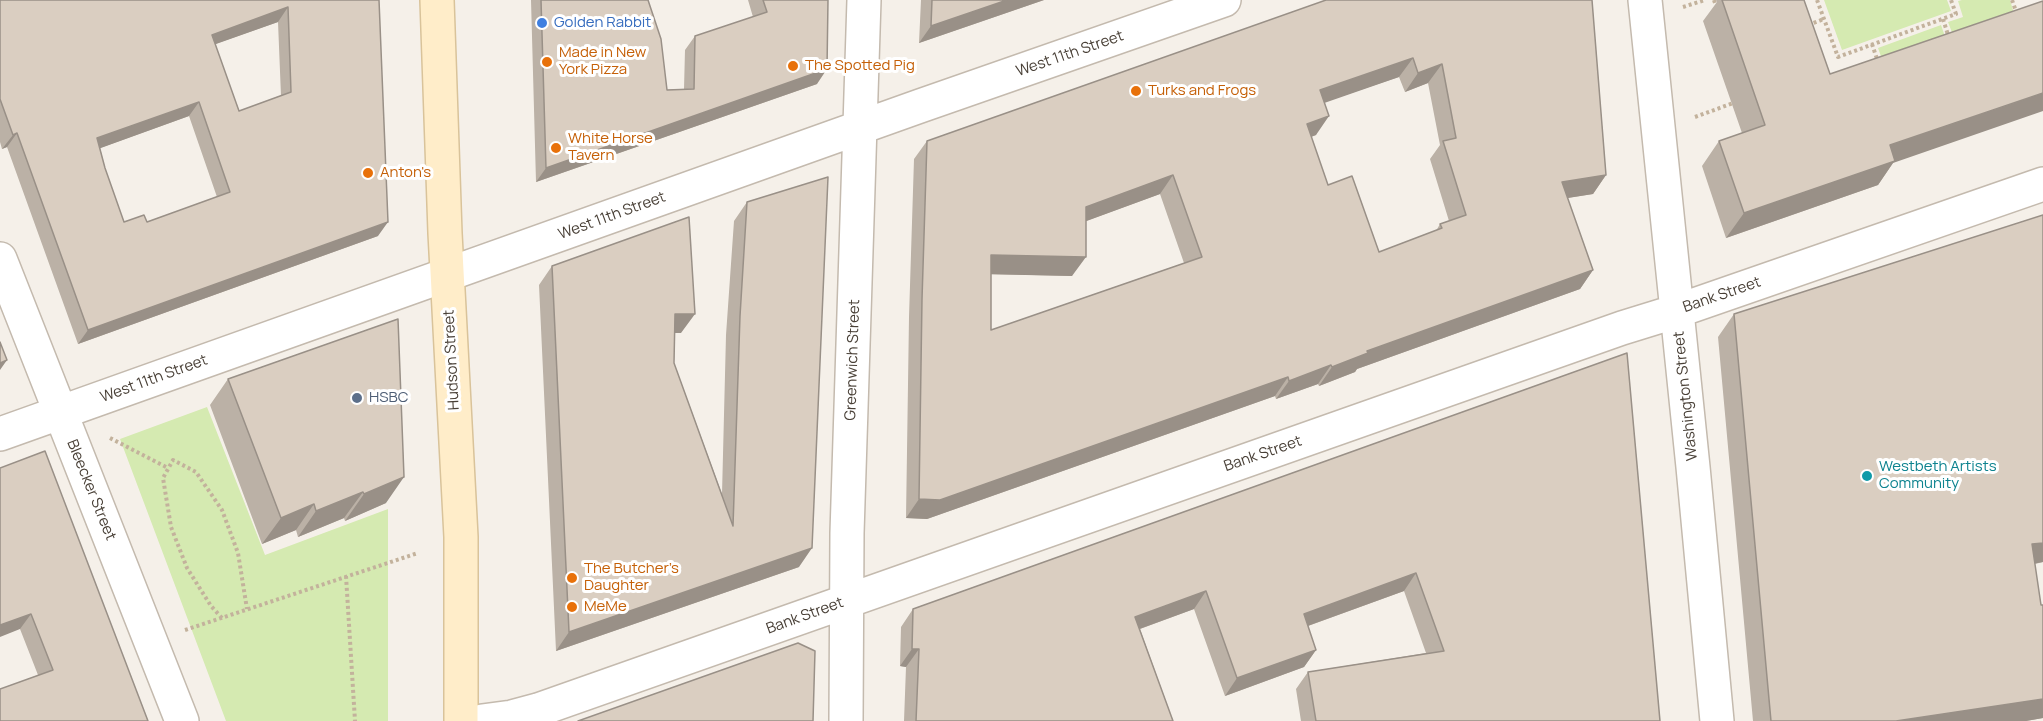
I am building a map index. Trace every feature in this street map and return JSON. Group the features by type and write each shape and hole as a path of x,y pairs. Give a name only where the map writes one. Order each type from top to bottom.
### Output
{"main road":[{"name":"Hudson Street","path":"437,0 460,537 460,721"}],"street":[{"name":"Greenwich Street","path":"846,721 847,601 864,0"},
{"name":"West 11th Street","path":"0,434 1224,0"},
{"name":"Washington Street","path":"1645,0 1717,721"},
{"name":"Bank Street","path":"482,721 512,717 538,710 1577,343 1677,311 2043,184"},
{"name":"Bleecker Street","path":"0,259 182,721"}],"path":[{"path":"1679,9 1705,0"},
{"path":"1714,0 1718,12"},
{"path":"1817,0 1838,57 1956,14 1951,0"},
{"path":"2012,0 2018,17"},
{"path":"1805,26 1824,19"},
{"path":"1943,19 1950,39"},
{"path":"1872,44 1879,64"},
{"path":"1689,119 1743,99"},
{"path":"102,434 168,468"},
{"path":"222,618 211,606 187,568 171,527 163,478 173,459 196,472 222,510 238,553 247,609"},
{"path":"151,641 418,553"},
{"path":"346,576 355,721"}],"green space":[{"path":"1824,0 1947,0 1951,11 1842,50"},
{"path":"2010,0 2018,27 1958,48 1948,22 1963,17 1958,1"},
{"path":"1941,25 1950,51 1887,73 1878,48"},
{"path":"207,407 265,555 388,509 388,721 226,721 120,439"}],"building":[{"path":"0,0 379,0 388,222 88,330 17,133 13,135 0,99","holes":["288,7 291,92 239,111 212,35","199,102 230,192 147,222 144,215 124,222 97,138"]},
{"path":"541,0 648,0 661,39 667,90 694,89 695,36 767,12 763,0 828,0 827,69 546,168"},
{"path":"932,0 1007,0 931,26"},
{"path":"1326,0 1592,0 1606,175 1562,182 1593,270 1367,351 1368,353 1332,367 1331,365 1289,381 1288,377 940,500 919,499 927,141","holes":["1413,58 1418,73 1442,64 1456,138 1443,141 1466,215 1440,224 1442,228 1379,252 1352,176 1328,185 1307,124 1329,116 1320,90","1173,175 1202,257 991,330 991,255 1086,257 1086,207"]},
{"path":"1722,0 1804,0 1830,74 2043,1 2043,93 1890,145 1895,161 1744,213 1719,141 1765,125"},
{"path":"828,177 812,548 569,632 552,266 689,217 695,314 675,314 674,363 733,526 740,316 747,202"},
{"name":"Westbeth Artists Community","path":"2043,215 2043,543 2032,544 2041,605 2043,605 2043,699 1896,721 1771,721 1734,314"},
{"path":"398,319 404,477 316,511 314,504 281,518 228,379"},
{"path":"0,342 7,360 0,363"},
{"path":"1627,353 1660,721 1316,721 1308,672 1444,651 1416,573 1304,614 1316,650 1237,678 1206,591 1135,617 1173,721 916,721 919,649 912,649 913,609"},
{"path":"45,451 148,721 0,721 0,689 53,670 31,614 0,625 0,468"},
{"path":"798,643 815,651 813,721 578,721"}],"place":[{"name":"Golden Rabbit","path":"542,23"},
{"name":"Made in New York Pizza","path":"547,62"},
{"name":"The Spotted Pig","path":"793,66"},
{"name":"Turks and Frogs","path":"1136,91"},
{"name":"White Horse Tavern","path":"556,148"},
{"name":"Anton's","path":"368,173"},
{"name":"HSBC","path":"357,398"},
{"name":"Westbeth Artists Community","path":"1867,476"},
{"name":"The Butcher’s Daughter","path":"572,578"},
{"name":"MeMe","path":"572,607"}]}
